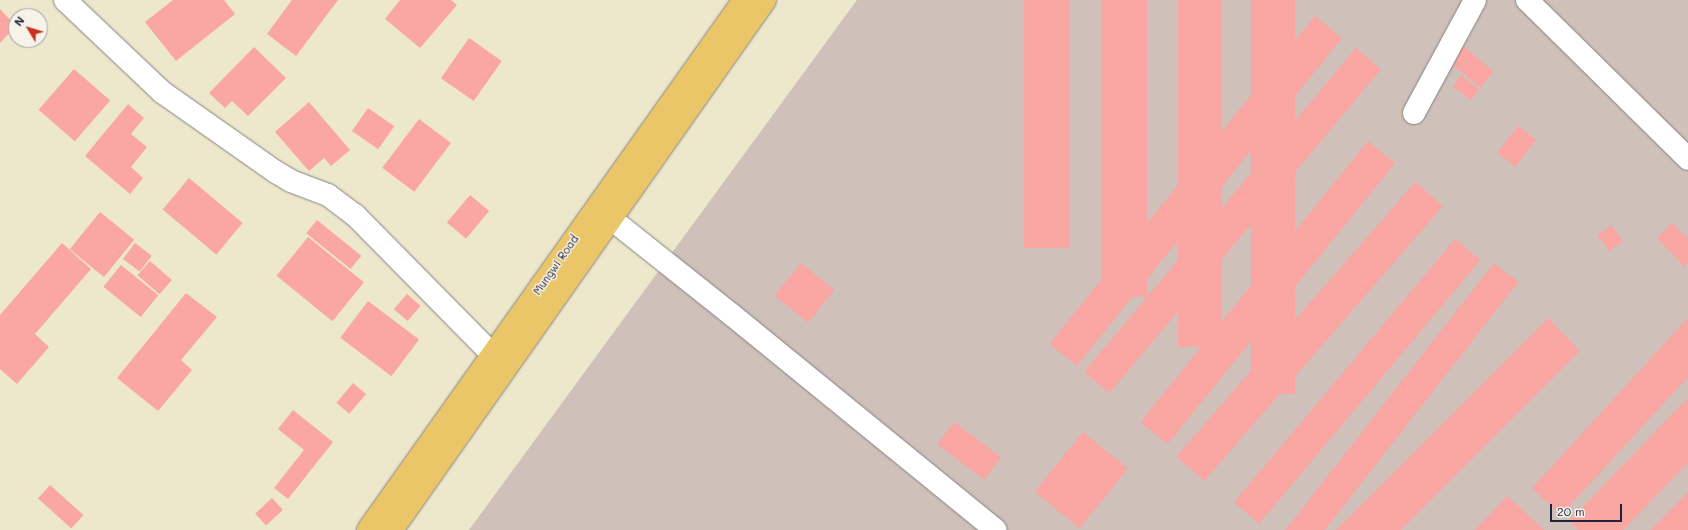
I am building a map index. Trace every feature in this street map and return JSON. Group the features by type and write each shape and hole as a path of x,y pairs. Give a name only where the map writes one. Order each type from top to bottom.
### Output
{"main road":[{"name":"Mungwi Road","path":"368,530 744,0"},
{"name":"Mungwi Road","path":"392,530 610,218 765,0"}],"street":[{"path":"65,0 162,92 291,182 328,195 355,215 492,354"},
{"path":"1414,113 1475,0"},
{"path":"1527,0 1688,159"},
{"path":"610,218 732,315 996,530"}],"shaded area":[{"path":"857,0 1688,0 1688,530 469,530"}],"building":[{"path":"173,0 224,0 235,14 176,61 145,22"},
{"path":"292,0 338,0 296,56 267,34"},
{"path":"400,0 451,0 457,5 420,48 385,19"},
{"path":"1024,0 1070,0 1070,248 1024,248"},
{"path":"1101,0 1147,0 1147,297 1101,297"},
{"path":"1178,0 1222,0 1222,347 1178,347"},
{"path":"1251,0 1295,0 1295,394 1251,394"},
{"path":"0,9 8,18 8,34 0,43"},
{"path":"1315,16 1342,38 1077,366 1049,344"},
{"path":"469,38 502,61 474,101 441,78"},
{"path":"1463,46 1494,72 1480,88 1450,62"},
{"path":"254,47 286,78 248,116 232,101 225,108 209,93"},
{"path":"1356,48 1381,69 1109,393 1084,372"},
{"path":"74,69 110,100 75,141 39,110"},
{"path":"1461,75 1479,89 1471,100 1452,86"},
{"path":"309,102 350,150 331,166 324,158 309,171 275,132"},
{"path":"128,104 144,118 131,134 147,147 131,167 143,178 130,194 85,156"},
{"path":"368,108 394,126 378,149 352,131"},
{"path":"419,119 451,143 414,192 382,168"},
{"path":"1518,126 1536,140 1515,167 1497,153"},
{"path":"1368,141 1395,163 1167,444 1140,422"},
{"path":"189,178 243,223 216,254 163,209"},
{"path":"1415,182 1443,206 1204,481 1176,457"},
{"path":"470,195 489,211 466,239 447,223"},
{"path":"100,212 134,240 104,277 70,249"},
{"path":"317,220 361,256 351,269 306,233"},
{"path":"1672,223 1688,239 1688,263 1684,267 1657,238"},
{"path":"1611,225 1623,241 1609,251 1597,235"},
{"path":"308,237 364,282 332,321 277,276"},
{"path":"1455,239 1480,260 1259,524 1234,503"},
{"path":"62,243 91,269 35,334 49,347 17,384 0,369 0,315"},
{"path":"135,243 152,256 140,272 123,259"},
{"path":"150,261 172,280 159,294 138,275"},
{"path":"801,263 834,290 808,323 775,296"},
{"path":"1494,263 1518,282 1325,530 1285,530"},
{"path":"121,265 158,295 141,317 103,287"},
{"path":"186,293 217,317 181,360 192,370 158,411 117,378"},
{"path":"407,294 421,306 407,321 394,309"},
{"path":"368,301 419,340 391,376 340,338"},
{"path":"1548,318 1580,351 1401,530 1336,530"},
{"path":"1688,318 1688,377 1561,515 1532,488"},
{"path":"353,383 366,394 349,414 336,403"},
{"path":"1688,398 1688,463 1623,530 1578,530 1569,521"},
{"path":"293,410 333,442 288,499 274,488 304,450 278,429"},
{"path":"954,422 1001,458 984,480 937,444"},
{"path":"1083,432 1128,469 1080,528 1035,492"},
{"path":"50,485 83,515 71,528 38,498"},
{"path":"1688,492 1688,530 1651,530"},
{"path":"1507,496 1544,530 1475,530"},
{"path":"272,498 283,510 266,525 255,514"}]}
